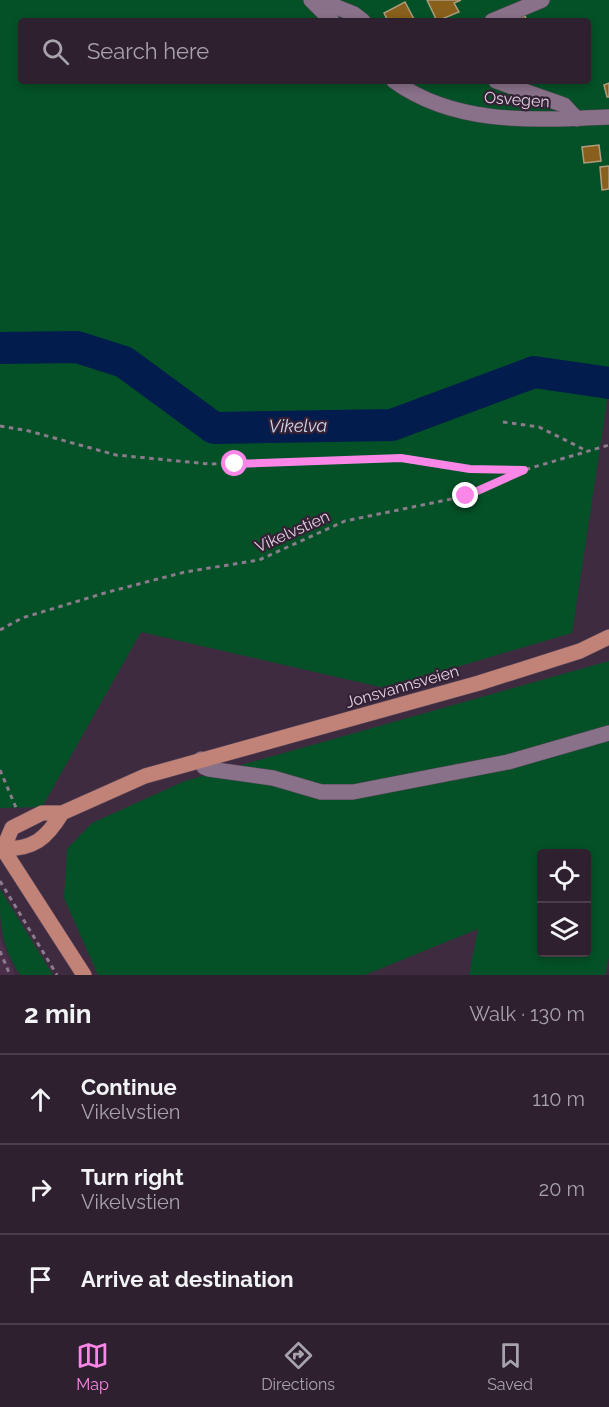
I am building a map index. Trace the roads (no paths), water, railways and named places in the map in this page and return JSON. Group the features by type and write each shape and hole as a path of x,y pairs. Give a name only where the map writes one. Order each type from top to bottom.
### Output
{"main road":[{"name":"Jonsvannsveien","path":"62,813 52,830 26,849 2,846 12,828 42,813 62,813 126,783 201,759 479,684 580,651 609,637"},
{"path":"2,846 84,975"}],"street":[{"path":"311,0 329,18"},
{"path":"318,0 359,18"},
{"path":"499,18 543,0"},
{"name":"Osvegen","path":"398,84 413,95 462,112 504,118 609,117"},
{"path":"504,84 564,105 577,119"},
{"path":"201,759 204,767 209,769 273,778 321,792 353,792 508,762 609,733"}],"waterway":[{"name":"Vikelva","path":"0,348 77,347 124,362 214,428 392,425 534,372 609,383"}]}
